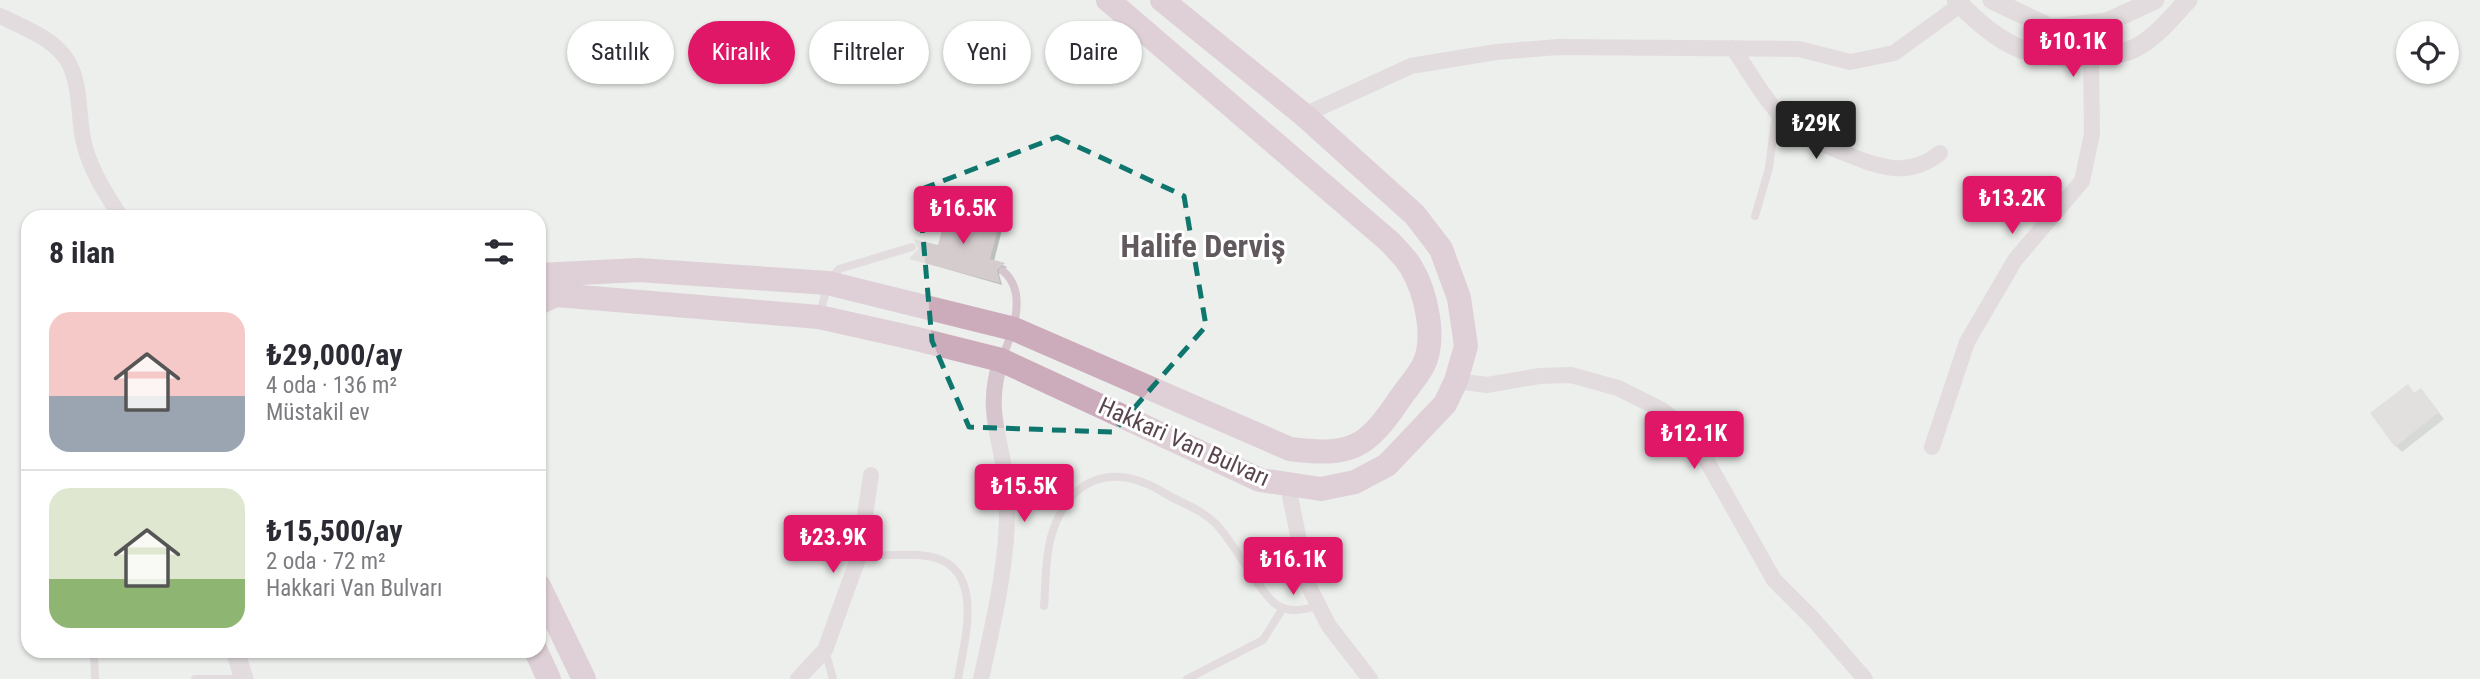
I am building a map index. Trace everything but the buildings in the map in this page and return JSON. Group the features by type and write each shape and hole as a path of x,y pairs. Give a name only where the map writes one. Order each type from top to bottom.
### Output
{"main road":[{"name":"Hakkari Van Bulvarı","path":"546,275 639,270 828,282 1014,329 1264,440 1290,449 1327,454 1359,444 1379,430 1424,364 1430,335 1423,298 1411,266 1390,242 1108,0"},
{"name":"Hakkari Van Bulvarı","path":"546,300 556,295 819,317 1001,360 1260,480 1321,489 1355,482 1387,465 1445,404 1456,381 1466,346 1460,298 1441,249 1415,215 1304,115 1162,0"},
{"path":"546,600 584,679"},
{"path":"539,658 549,679"}],"street":[{"path":"1992,0 2051,28 2107,22 2155,0"},
{"path":"1304,115 1411,66 1496,52 1559,47 1799,49 1850,62 1894,54 1958,2 1973,18 2021,52 2074,59 2091,57 2131,50 2164,26 2188,0"},
{"path":"0,16 39,35 66,59 75,76 84,143 95,173 117,210"},
{"path":"1932,447 1967,342 2015,260 2082,181 2092,134 2091,57 2086,24"},
{"path":"1733,48 1777,110 1797,132 1867,164 1906,170 1930,161 1940,153"},
{"path":"981,679 1004,558 1007,496 994,412 995,380 1001,360"},
{"path":"1456,381 1487,385 1539,376 1571,375 1618,388 1662,410 1691,433 1774,580 1813,619 1865,679"},
{"path":"798,679 825,650 859,556 871,475"},
{"path":"1288,486 1301,562 1318,607 1370,679"},
{"path":"237,658 244,679"}],"lane":[{"path":"1755,216 1769,168 1777,110"},
{"path":"819,317 828,282 839,270 912,247"},
{"path":"1001,360 1014,329 1015,289 1003,271"},
{"path":"1044,606 1051,539 1062,510 1081,487 1109,475 1147,484 1206,515 1239,552 1271,600 1283,608 1297,611 1318,607"},
{"path":"859,556 935,557 955,568 967,592 967,634 958,679"},
{"path":"1187,679 1263,640 1283,608"},
{"path":"825,650 833,679"},
{"path":"94,658 94,679"},
{"path":"195,679 244,679"}],"highlighted area":[{"path":"1057,137 1184,196 1206,326 1113,432 969,427 932,341 919,190"}],"district":[{"name":"Halife Derviş","path":"1203,246"}]}
